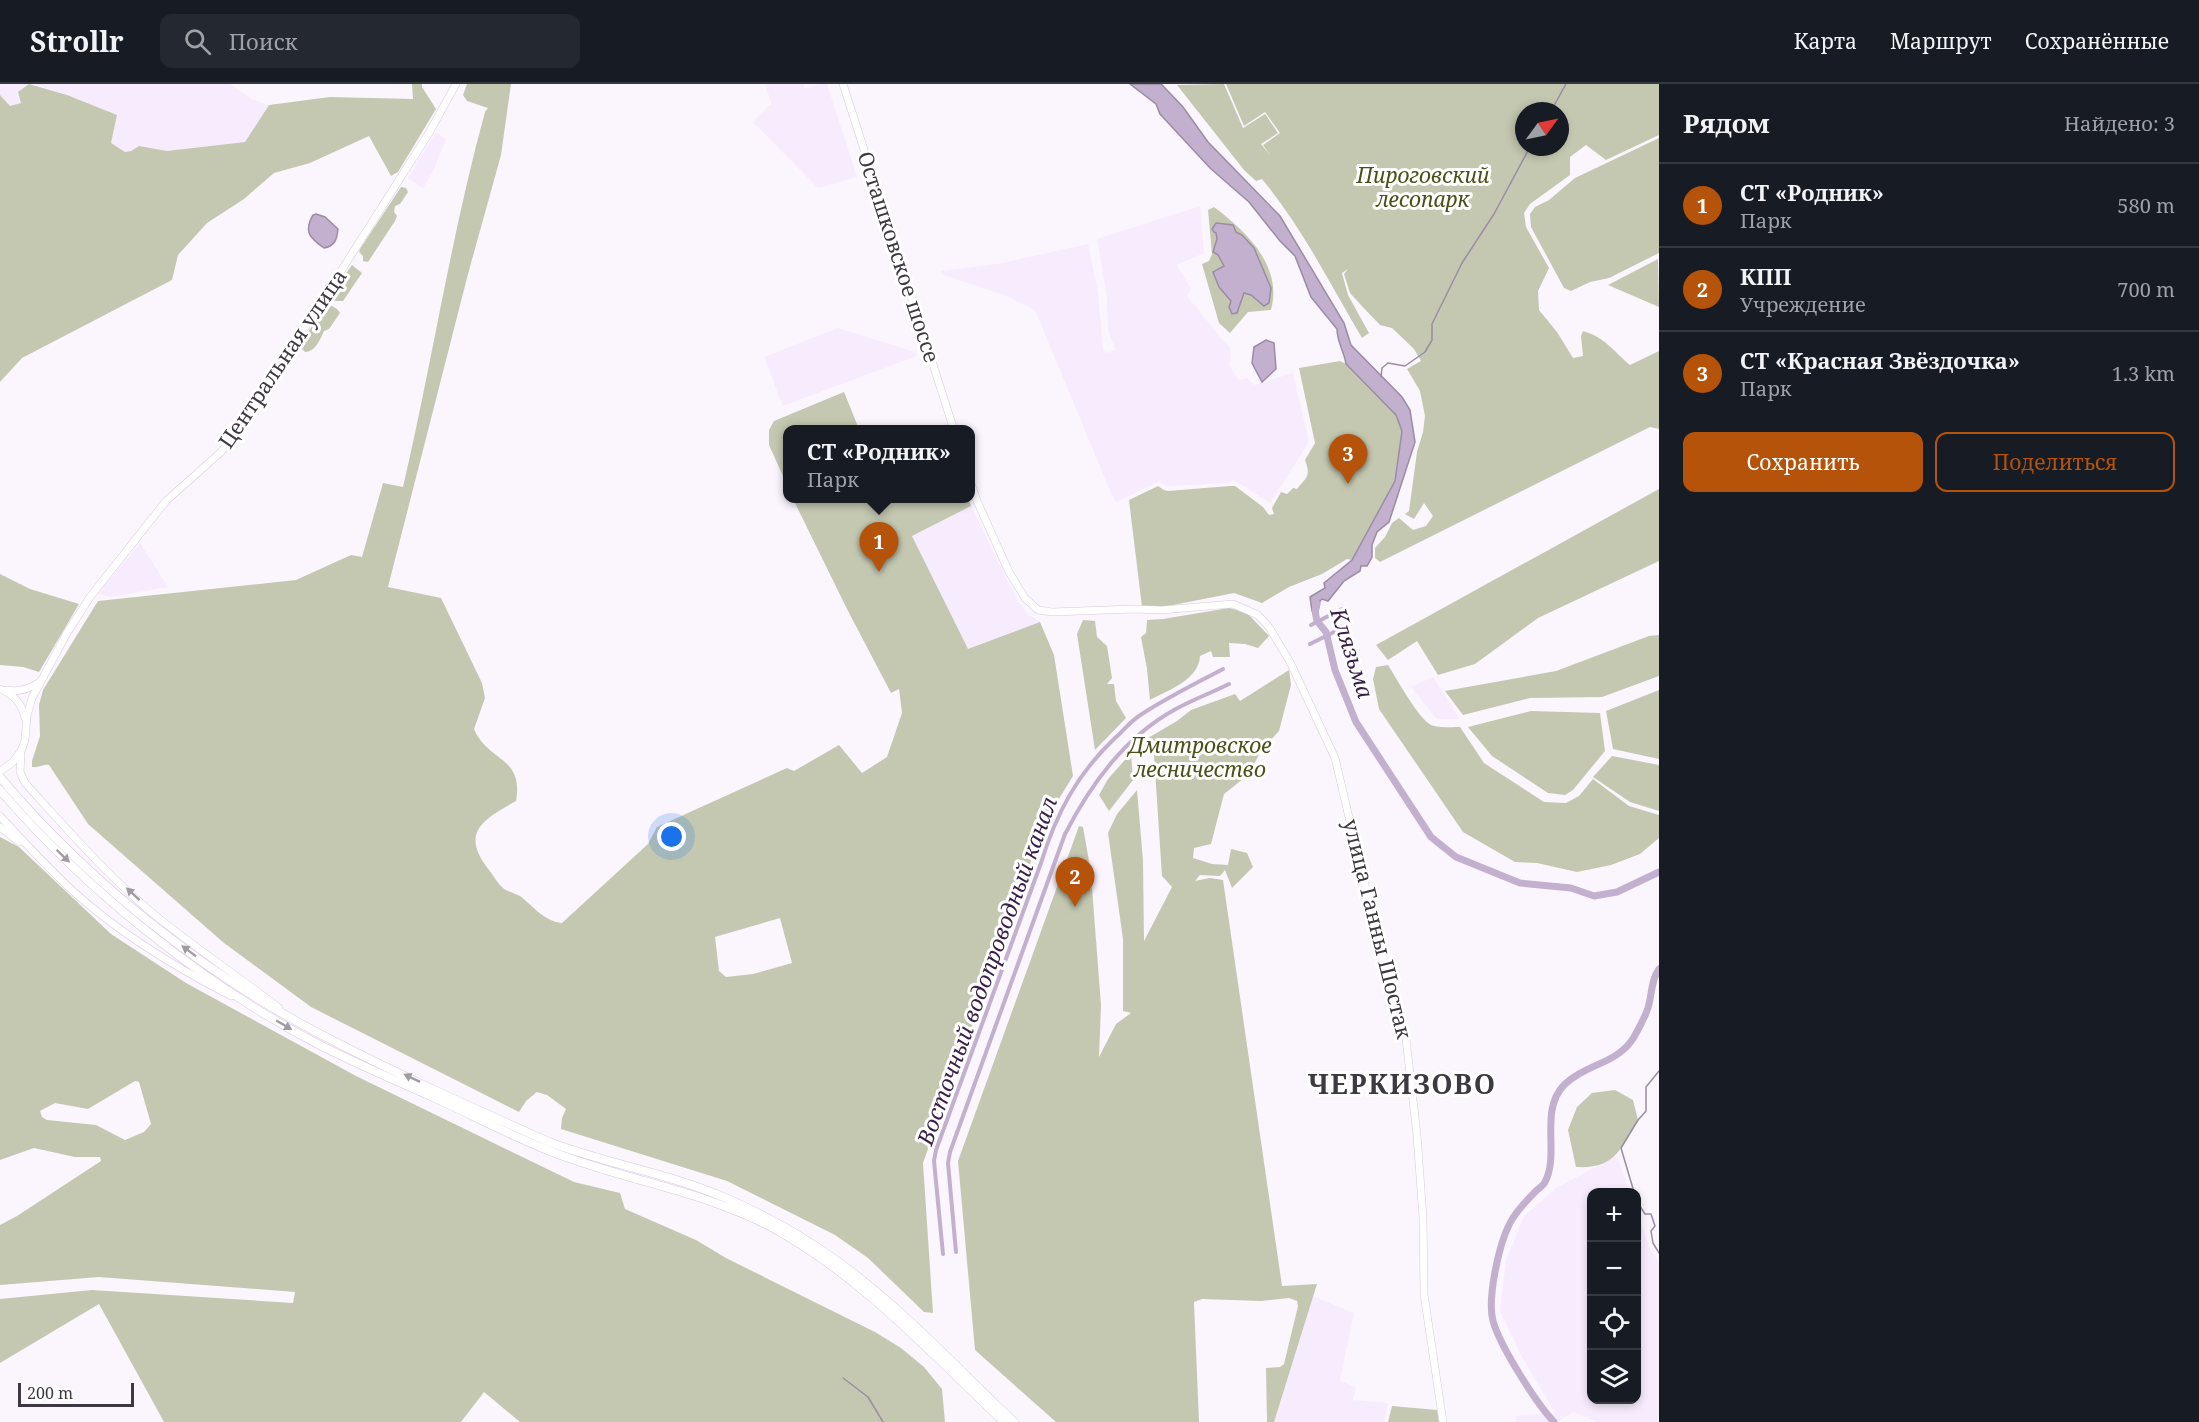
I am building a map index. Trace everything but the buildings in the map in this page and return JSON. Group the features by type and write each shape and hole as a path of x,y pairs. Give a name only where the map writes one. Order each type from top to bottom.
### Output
{"main road":[{"name":"Центральная улица","path":"296,1020 161,919 95,858 25,783 20,772 26,724 32,698 67,633 98,587 166,501 221,452 242,428 443,111 456,84"},
{"name":"Осташковское шоссе","path":"843,84 953,425"},
{"name":"улица Ганны Шостак","path":"975,495 1009,572 1025,598 1038,610 1052,612 1161,610 1233,604 1258,615 1269,627 1290,662 1335,758 1377,938 1406,1038 1417,1135 1423,1218 1424,1294 1443,1422"},
{"path":"0,689 20,691 28,689 42,679"},
{"path":"0,689 11,695 21,706 26,724"},
{"path":"0,771 13,762 22,749"},
{"path":"0,777 11,797 68,861 134,920 191,964 263,1012"},
{"path":"0,790 11,797 140,914 198,958 296,1020 334,1041 549,1142 585,1156 715,1194 774,1220 814,1245 862,1280 1014,1422"},
{"path":"0,816 38,858"},
{"path":"0,827 122,931 201,980 314,1042 546,1150 724,1205 773,1228 811,1251 857,1286 1004,1422"}],"shaded area":[{"path":"0,84 29,84 18,92 21,103 10,106 0,95"},
{"path":"34,84 230,84 251,99 269,105 245,142 167,151 139,146 125,152 111,143 67,95"},
{"path":"765,84 803,84 805,89 827,84 857,177 818,188 753,122 767,107 772,105"},
{"path":"1130,84 1161,84 1183,107 1208,142 1280,216 1344,323 1351,345 1402,397 1410,410 1415,442 1389,522 1377,532 1372,545 1372,557 1367,566 1361,566 1360,571 1344,581 1328,601 1322,599 1318,612 1312,611 1310,597 1325,588 1324,583 1352,560 1395,481 1402,431 1396,415 1346,364 1337,329 1311,297 1295,256 1249,202 1210,168 1160,114 1156,104"},
{"path":"436,132 446,139 434,169 423,188 408,178"},
{"path":"1200,206 1204,253 1177,265 1191,289 1187,296 1230,349 1229,364 1238,380 1247,378 1254,385 1293,373 1309,442 1270,503 1234,480 1229,483 1169,486 1158,482 1116,502 1035,310 1004,295 941,274 941,271 997,264 1088,244 1098,292 1103,350 1106,353 1116,350 1108,331 1107,297 1097,239"},
{"path":"313,215 325,217 338,229 335,242 331,246 324,248 315,241 308,230"},
{"path":"1216,223 1233,225 1236,232 1254,248 1271,288 1269,303 1264,306 1251,295 1244,293 1237,313 1232,314 1229,307 1231,301 1219,287 1213,272 1224,266 1218,255 1213,252 1217,239 1212,229"},
{"path":"838,328 915,352 917,356 783,406 764,357"},
{"path":"1266,340 1274,343 1276,369 1262,382 1252,363 1254,347"},
{"path":"971,506 1018,602 1028,614 1040,622 968,650 912,536"},
{"path":"140,543 168,587 111,597 98,594"},
{"path":"1433,677 1460,719 1437,719 1411,687"},
{"path":"1617,1156 1629,1188 1587,1188 1587,1404 1641,1404 1641,1222 1649,1246 1659,1262 1659,1416 1657,1422 1597,1422 1573,1412 1557,1422 1516,1422 1516,1416 1555,1413 1521,1355 1500,1311 1506,1260 1524,1216 1556,1188"},
{"path":"1313,1296 1354,1313 1340,1380 1356,1388 1353,1400 1388,1403 1384,1422 1274,1422"}],"green space":[{"path":"29,84 67,95 117,115 111,143 125,152 139,146 167,151 245,142 269,105 330,97 413,99 412,84 422,84 436,109 398,172 391,176 369,136 310,163 274,173 244,199 207,223 178,255 172,280 22,358 0,382 0,95 10,106 21,103 18,92"},
{"path":"467,84 511,84 501,155 468,274 388,587 441,598 482,683 485,698 474,729 480,740 510,767 515,775 517,786 516,801 485,821 476,836 476,846 480,857 501,886 520,896 544,916 562,923 648,844 657,827 787,768 794,771 839,745 862,773 887,757 902,713 899,689 891,693 795,503 970,503 971,506 912,536 968,649 1040,622 1054,655 1073,776 1046,820 923,1163 933,1313 924,1312 868,1258 835,1235 727,1181 561,1129 566,1109 547,1095 537,1092 526,1101 519,1112 311,1007 224,943 88,824 49,765 32,767 40,736 39,705 43,690 98,601 296,580 351,555 362,557 383,483 403,487 462,205 485,112 488,108 467,101 463,95","holes":["780,918 792,963 753,974 726,977 719,971 715,937"]},
{"name":"Пироговский лесопарк","path":"1224,84 1243,128 1265,114 1278,133 1261,144 1270,155 1263,145 1280,133 1265,112 1244,126 1226,84 1659,84 1659,135 1606,160 1586,145 1570,157 1570,175 1530,204 1524,213 1526,227 1549,268 1538,291 1539,310 1557,332 1573,358 1583,356 1581,336 1583,331 1603,341 1630,365 1659,351 1659,429 1650,427 1380,562 1375,558 1375,548 1385,537 1392,523 1399,518 1413,530 1426,526 1433,516 1424,503 1414,519 1405,514 1409,511 1417,452 1425,416 1420,391 1407,369 1421,361 1414,349 1392,328 1380,325 1350,293 1344,274 1348,269 1342,273 1348,295 1369,333 1362,338 1290,216 1262,179 1256,181 1244,170 1177,85"},
{"path":"1659,138 1659,253 1609,278 1590,282 1571,291 1564,288 1531,227 1530,214 1535,207 1549,200 1575,178"},
{"path":"401,187 406,188 408,192 400,204 395,206 394,212 397,216 395,221 368,262 363,261 360,249"},
{"path":"1214,207 1238,227 1259,251 1272,279 1271,310 1248,312 1230,333 1219,323 1202,264 1209,261 1212,254 1208,210"},
{"path":"1658,259 1659,307 1608,285"},
{"path":"352,265 362,273 343,301 334,301 331,295"},
{"path":"327,303 340,313 329,329 324,331 314,348 305,352 299,346"},
{"path":"1340,361 1346,364 1396,415 1402,431 1395,481 1352,560 1347,559 1322,574 1289,587 1262,603 1234,593 1163,607 1142,607 1129,500 1158,486 1168,491 1235,486 1263,507 1269,515 1274,514 1272,508 1281,492 1287,494 1293,488 1297,489 1306,479 1308,470 1305,460 1315,443 1299,368"},
{"path":"844,392 857,425 783,425 783,476 769,445 769,430 774,421"},
{"path":"1659,489 1659,561 1538,618 1475,664 1438,675 1417,641 1388,660 1376,645"},
{"path":"0,574 30,589 79,604 39,672 23,667 0,665"},
{"path":"1229,608 1247,613 1269,636 1258,648 1229,643 1230,657 1213,657 1211,651 1200,656 1194,672 1188,678 1150,700 1141,637 1146,633 1147,620"},
{"path":"1083,620 1095,621 1097,637 1107,646 1112,678 1107,684 1114,684 1116,701 1126,718 1095,750 1077,634"},
{"path":"1659,635 1659,676 1602,697 1530,698 1463,715 1445,691 1556,671 1649,636"},
{"path":"1388,665 1414,707 1426,721 1437,727 1460,727 1484,763 1544,802 1566,803 1579,796 1593,779 1629,806 1659,815 1659,838 1640,854 1611,865 1577,872 1537,863 1515,862 1463,832 1379,709 1373,679 1376,667"},
{"name":"Дмитровское лесничество","path":"1289,670 1291,685 1279,731 1261,751 1248,775 1224,794 1211,844 1194,848 1193,858 1212,864 1228,865 1231,849 1247,853 1253,867 1232,888 1225,870 1220,876 1200,875 1195,881 1210,878 1223,880 1282,1286 1317,1284 1274,1422 1267,1422 1266,1368 1280,1367 1284,1364 1298,1306 1297,1301 1289,1298 1261,1301 1202,1299 1194,1302 1199,1422 1056,1422 975,1350 958,1161 1079,826 1083,827 1089,861 1077,893 1092,888 1101,1005 1099,1057 1116,1024 1131,1013 1123,1011 1123,939 1108,833 1117,814 1137,790 1143,861 1144,941 1172,887 1162,876 1154,755 1148,738 1191,710 1235,694 1240,701"},
{"path":"1659,690 1659,759 1613,749 1606,711"},
{"path":"1531,711 1600,713 1605,751 1573,790 1565,795 1548,793 1492,756 1468,727"},
{"path":"1131,753 1133,780 1109,811 1099,795 1108,779"},
{"path":"1612,756 1659,765 1659,811 1630,802 1593,777"},
{"path":"0,837 19,847 111,934 186,983 356,1076 574,1182 620,1193 625,1209 696,1240 726,1258 875,1332 901,1348 924,1367 942,1389 945,1422 520,1422 484,1392 461,1422 164,1422 99,1304 0,1363 0,1299 92,1290 293,1303 295,1292 99,1277 0,1285 0,1225 101,1161 100,1157 75,1157 34,1148 0,1160","holes":["135,1081 139,1082 151,1124 144,1132 125,1140 96,1125 47,1120 42,1117 40,1111 55,1103 88,1109"]},
{"path":"1615,1090 1633,1100 1638,1120 1621,1148 1608,1161 1600,1165 1576,1167 1568,1130 1577,1107 1592,1093"},
{"path":"1392,1406 1437,1410 1439,1422 1388,1422"}],"waterway":[{"path":"1556,102 1566,84"},
{"path":"1381,377 1382,368 1388,363 1405,366 1425,352 1432,340 1432,324 1462,263 1494,214 1525,156"},
{"name":"Клязьма","path":"1317,604 1315,611 1317,621 1326,632 1335,670 1356,722 1431,837 1456,857 1520,883 1571,888 1594,896 1617,892 1659,872"},
{"name":"Восточный водопроводный канал","path":"1311,625 1342,609"},
{"name":"Восточный водопроводный канал","path":"1310,644 1346,626"},
{"name":"Восточный водопроводный канал","path":"943,1254 934,1161 936,1150 1061,811 1090,766 1133,721 1160,703 1223,669"},
{"name":"Восточный водопроводный канал","path":"956,1252 948,1163 950,1152 1065,834 1086,797 1124,748 1156,721 1174,710 1229,684"},
{"name":"Клязьма","path":"1554,1422 1519,1374 1493,1321 1493,1285 1498,1257 1512,1219 1544,1183 1549,1171 1551,1120 1557,1095 1572,1078 1610,1059 1627,1046 1647,1011 1653,983 1659,969"},
{"path":"1633,1188 1621,1148 1646,1111 1646,1087 1659,1071"},
{"path":"1641,1208 1645,1214 1651,1214 1655,1226 1651,1231 1653,1243 1659,1253"},
{"path":"843,1378 868,1397 883,1422"}],"place":[{"name":"СТ «Красная Звёздочка»","path":"1348,484"},
{"name":"СТ «Родник»","path":"879,572"},
{"name":"КПП","path":"1075,907"}],"district":[{"name":"ЧЕРКИЗОВО","path":"1402,1085"}]}
